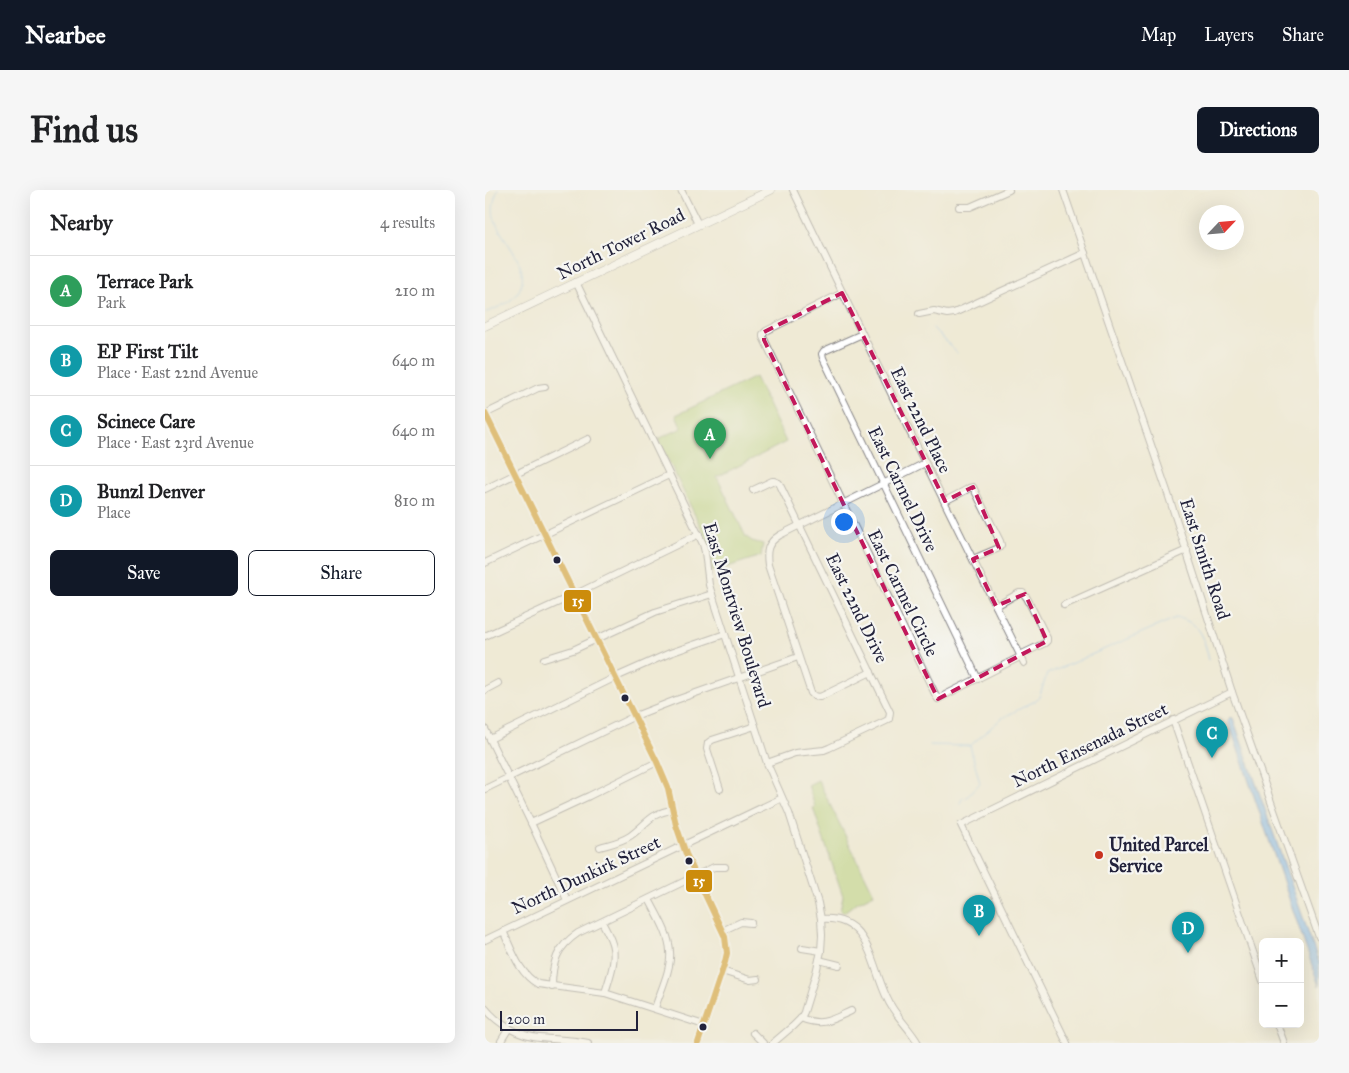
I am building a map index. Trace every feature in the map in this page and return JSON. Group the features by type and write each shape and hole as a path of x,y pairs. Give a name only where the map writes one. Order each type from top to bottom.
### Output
{"main road":[{"name":"North Tower Road","path":"485,326 771,190"}],"street":[{"path":"681,190 698,224"},
{"name":"East 22nd Place","path":"793,190 1021,659"},
{"path":"959,207 970,207 1009,190"},
{"name":"East Smith Road","path":"1063,190 1187,550 1232,692 1319,937"},
{"path":"919,314 934,311 947,314 954,313 1085,253"},
{"name":"East Montview Boulevard","path":"576,282 699,534 705,552 707,576 712,594 767,762 789,813 818,903 821,919 821,951 801,1018"},
{"name":"East Carmel Circle","path":"842,293 766,331 763,337 939,699 1021,659 1047,641 1023,593 996,606"},
{"name":"East Carmel Drive","path":"862,334 824,351 822,354 823,358 978,679"},
{"path":"545,387 538,388 485,414 657,762 668,788 683,846 725,937 727,953 698,1043"},
{"path":"485,489 589,439"},
{"path":"871,672 824,695 818,697 811,693 768,565 768,547 774,539 925,463"},
{"path":"485,563 669,475"},
{"name":"East 22nd Drive","path":"753,490 771,481 777,481 890,712 889,719 884,722 829,748 795,753 767,762"},
{"path":"945,501 973,487 1000,542 999,548 973,560"},
{"path":"485,636 699,534"},
{"path":"1065,605 1187,550"},
{"path":"544,659 573,650 655,612 712,594"},
{"path":"490,739 670,653 725,634"},
{"path":"485,789 635,716 798,657"},
{"path":"485,690 498,684"},
{"name":"North Ensenada Street","path":"1067,1043 961,825 1232,692"},
{"path":"1173,720 1259,970"},
{"path":"720,789 707,749 708,743 755,726"},
{"path":"485,729 567,900"},
{"path":"531,823 657,762"},
{"name":"North Dunkirk Street","path":"485,940 782,798"},
{"path":"600,847 629,836 657,814 673,810"},
{"path":"551,987 555,960 564,944 578,933 715,867 725,867"},
{"path":"649,899 668,939 670,954 669,966 655,1008"},
{"path":"821,919 843,921 862,936 871,954 886,998 918,1043"},
{"path":"602,922 611,941 614,953 605,992"},
{"path":"722,931 741,922 751,923"},
{"path":"503,931 526,976 539,984 551,987 605,992 704,1025"},
{"path":"802,948 821,951"},
{"path":"819,960 839,965"},
{"path":"722,971 750,980 759,978"},
{"path":"485,1008 491,1015 509,1028 534,1037 588,1043"},
{"path":"773,1043 801,1018 817,1023 851,1012"},
{"path":"501,1041 509,1028"},
{"path":"1278,1028 1284,1043"},
{"path":"753,1033 763,1043"}],"highlighted area":[{"path":"842,293 945,501 973,487 999,548 973,559 996,606 1025,594 1047,641 938,699 764,340 764,332"}],"green space":[{"path":"755,377 786,442 717,477 746,537 763,544 761,556 712,572 710,549 706,538 658,439 682,428 676,415"},
{"path":"818,780 874,894 856,903 844,912 840,911 843,896 813,808 815,807 808,785"}],"water":[{"path":"1230,717 1233,718 1319,963 1319,986 1304,938 1228,721"}],"waterway":[{"path":"485,313 512,299 519,290 522,280 518,260 494,219 493,206 498,190"},
{"path":"933,328 957,353"},
{"path":"960,803 963,797 966,798 980,783 970,746 1002,718 1037,700 1047,674 1176,618 1190,623 1199,632 1203,638 1209,660"},
{"path":"930,745 970,746"}],"transit line":[{"name":"15","path":"485,413 657,762 668,788 676,825 686,854 725,937 727,953 725,962 698,1043"}],"place":[{"name":"Terrace Park","path":"710,459"},
{"name":"Scinece Care","path":"1212,758"},
{"name":"United Parcel Service","path":"1099,855"},
{"name":"EP First Tilt","path":"979,936"},
{"name":"Bunzl Denver","path":"1188,953"}]}
